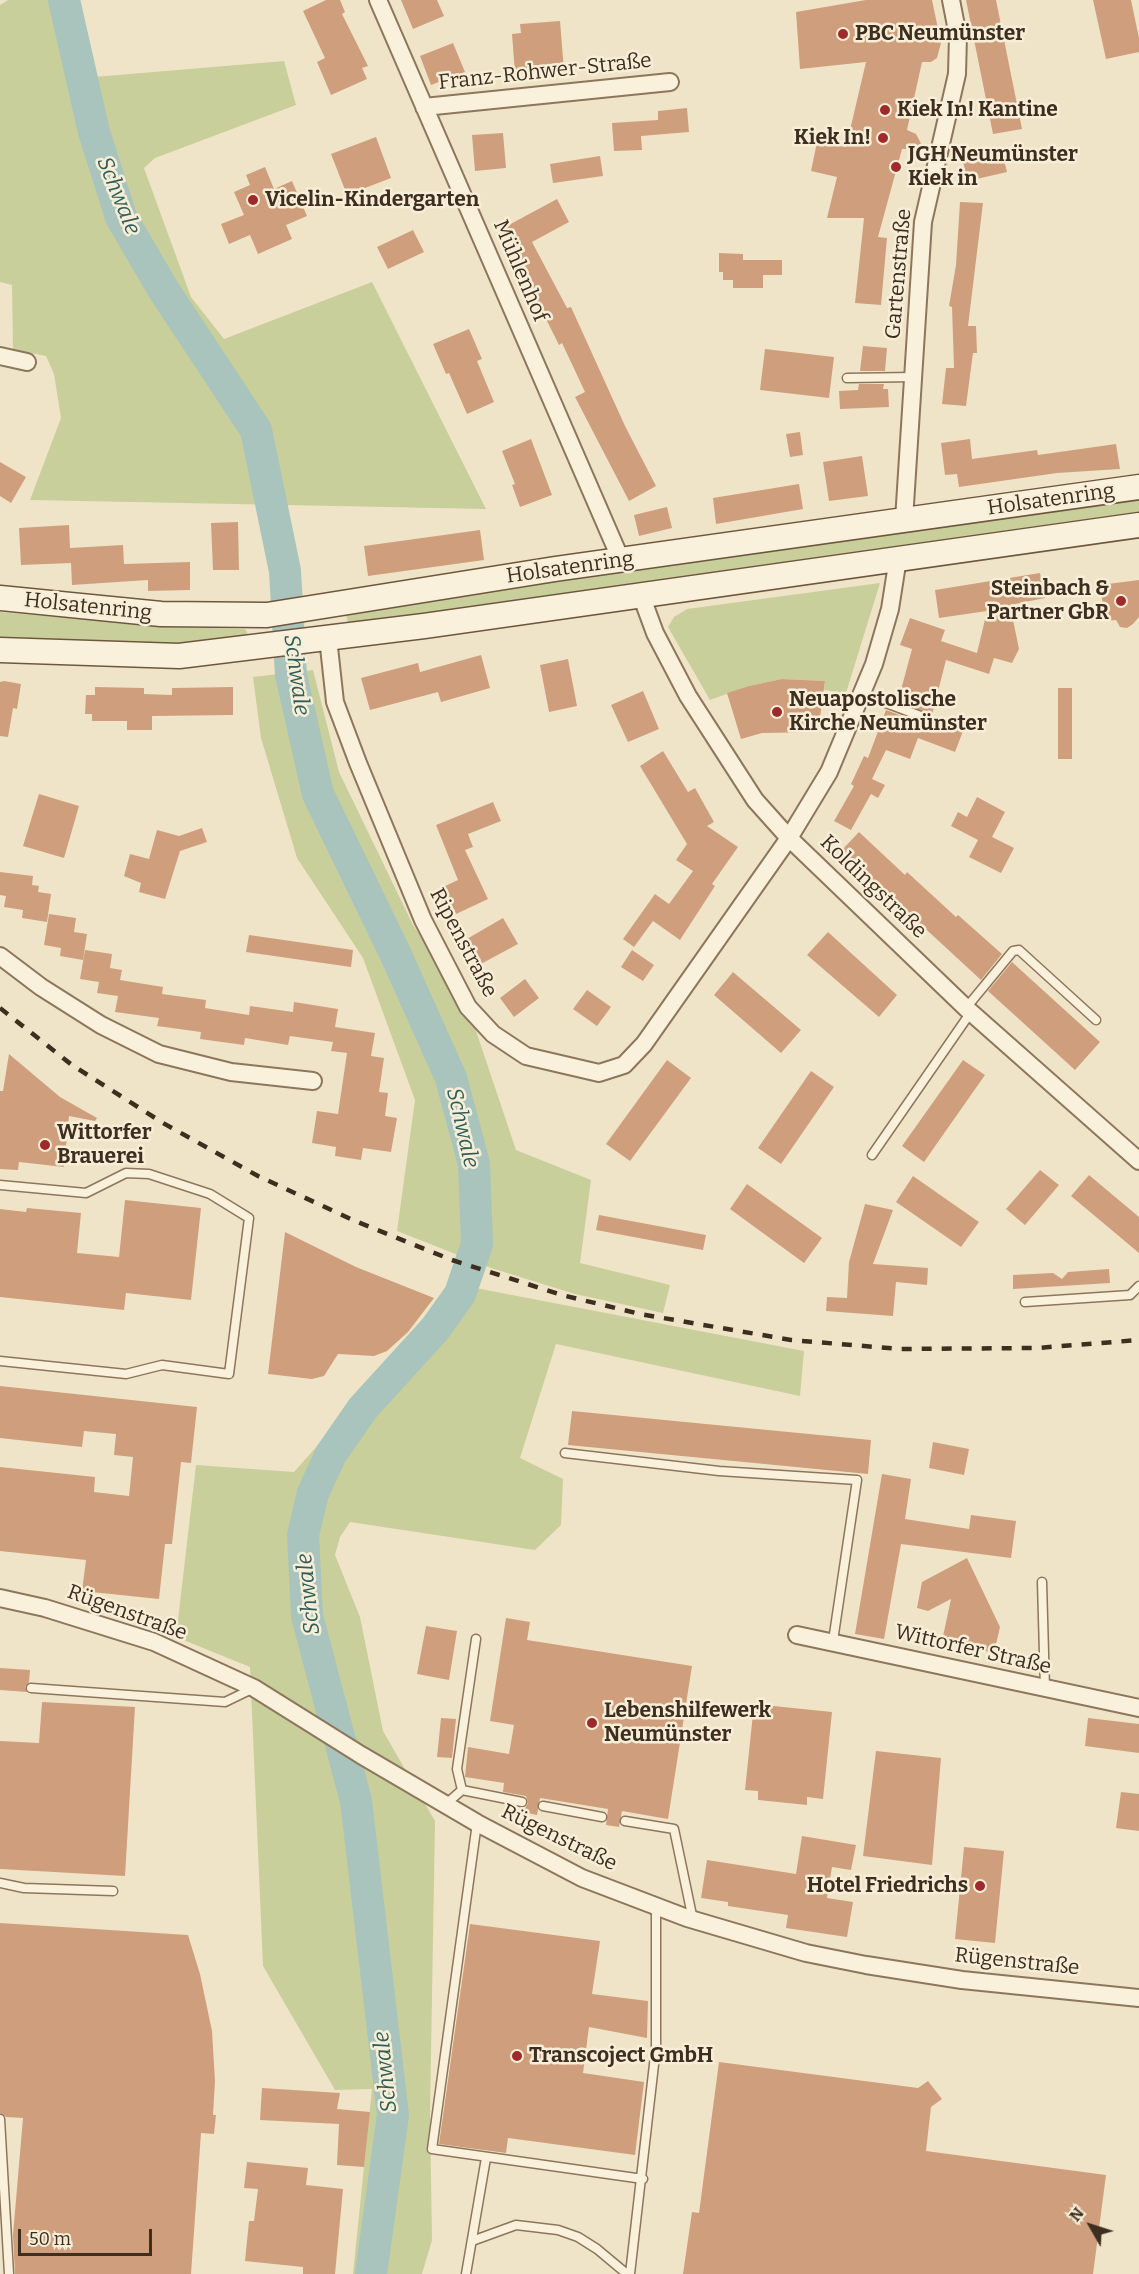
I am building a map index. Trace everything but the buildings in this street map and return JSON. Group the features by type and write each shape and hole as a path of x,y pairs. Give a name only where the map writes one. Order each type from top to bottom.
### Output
{"main road":[{"name":"Holsatenring","path":"0,598 161,614 267,615 621,560 1139,488"},
{"name":"Holsatenring","path":"0,650 179,657 1139,525"}],"street":[{"name":"Mühlenhof","path":"378,0 621,560"},
{"name":"Gartenstraße","path":"904,520 923,222 957,74 958,36 951,0"},
{"name":"Franz-Rohwer-Straße","path":"424,107 670,82"},
{"path":"0,356 27,362"},
{"name":"Ripenstraße","path":"319,639 335,702 354,753 423,920 468,1007 493,1034 526,1056 599,1073 624,1065 644,1044 789,838 829,772 862,694 890,609 898,558"},
{"name":"Koldingstraße","path":"641,595 655,633 688,696 755,800 789,838 968,1010 1139,1161"},
{"path":"0,956 41,987 101,1025 159,1054 231,1072 313,1081"},
{"name":"Rügenstraße","path":"0,1598 45,1608 154,1642 254,1688 361,1755 477,1823 582,1878 693,1920 806,1953 866,1965 962,1980 1139,1998"},
{"name":"Wittorfer Straße","path":"797,1635 833,1641 1045,1690 1139,1708"}],"lane":[{"path":"847,378 913,377"},
{"path":"862,694 926,718"},
{"path":"872,1155 968,1010 1013,951 1019,950 1096,1020"},
{"path":"0,1185 86,1193 126,1173 149,1174 210,1194 249,1218 229,1374 162,1365 126,1374 0,1361"},
{"path":"1025,1302 1130,1295 1139,1286"},
{"path":"565,1453 718,1471 857,1480 833,1641"},
{"path":"1042,1582 1045,1690"},
{"path":"462,1790 458,1768 476,1639"},
{"path":"31,1688 225,1702 254,1688"},
{"path":"462,1790 522,1802"},
{"path":"446,1804 462,1790"},
{"path":"543,1806 602,1817"},
{"path":"625,1821 674,1829 693,1920"},
{"path":"477,1823 432,2149 643,2179"},
{"path":"0,1883 24,1888 113,1891"},
{"path":"472,2241 516,2225 558,2230 578,2237 628,2274 643,2179 656,2047 656,1907"},
{"path":"0,2120 9,2274"},
{"path":"466,2274 486,2158"}],"green space":[{"path":"8,0 64,0 82,78 284,61 296,105 155,158 144,168 191,297 224,339 372,282 486,509 30,500 61,418 54,374 46,356 13,350 12,285 0,282 0,5"},
{"path":"1139,496 1139,514 355,626 348,622 346,616 350,609"},
{"path":"880,583 846,693 824,690 825,681 782,679 749,686 710,700 668,627 674,617 687,609"},
{"path":"0,612 173,627 245,629 249,636 203,645 0,642"},
{"path":"313,670 339,772 413,925 468,1007 516,1150 591,1180 580,1263 670,1285 663,1313 575,1294 491,1268 397,1231 415,1100 363,958 297,858 261,738 253,677"},
{"path":"460,1285 804,1351 800,1396 556,1344 520,1458 563,1479 561,1525 535,1550 350,1522 340,1537 335,1555 360,1617 383,1731 435,1821 430,2114 432,2240 422,2274 353,2274 372,2089 335,2090 263,1966 250,1667 176,1637 196,1465 294,1472"}],"waterway":[{"name":"Schwale","path":"64,0 94,132 121,217 163,289 256,430 285,571 291,675 318,794 395,953 451,1078 474,1164 477,1244 460,1294 435,1329 363,1408 331,1454 313,1493 303,1535 307,1616 356,1801 393,2115 371,2274"}],"railway":[{"path":"0,1008 72,1065 163,1123 258,1176 355,1221 452,1260 562,1295 640,1314 791,1340 900,1349 1037,1348 1139,1340"}],"place":[{"name":"PBC Neumünster","path":"843,34"},
{"name":"Kiek In! Kantine","path":"885,110"},
{"name":"Kiek In!","path":"883,138"},
{"name":"JGH Neumünster Kiek in","path":"896,167"},
{"name":"Vicelin-Kindergarten","path":"253,200"},
{"name":"Steinbach & Partner GbR","path":"1121,601"},
{"name":"Neuapostolische Kirche Neumünster","path":"777,712"},
{"name":"Wittorfer Brauerei","path":"45,1145"},
{"name":"Lebenshilfewerk Neumünster","path":"592,1723"},
{"name":"Hotel Friedrichs","path":"980,1886"},
{"name":"Transcoject GmbH","path":"517,2056"}]}
